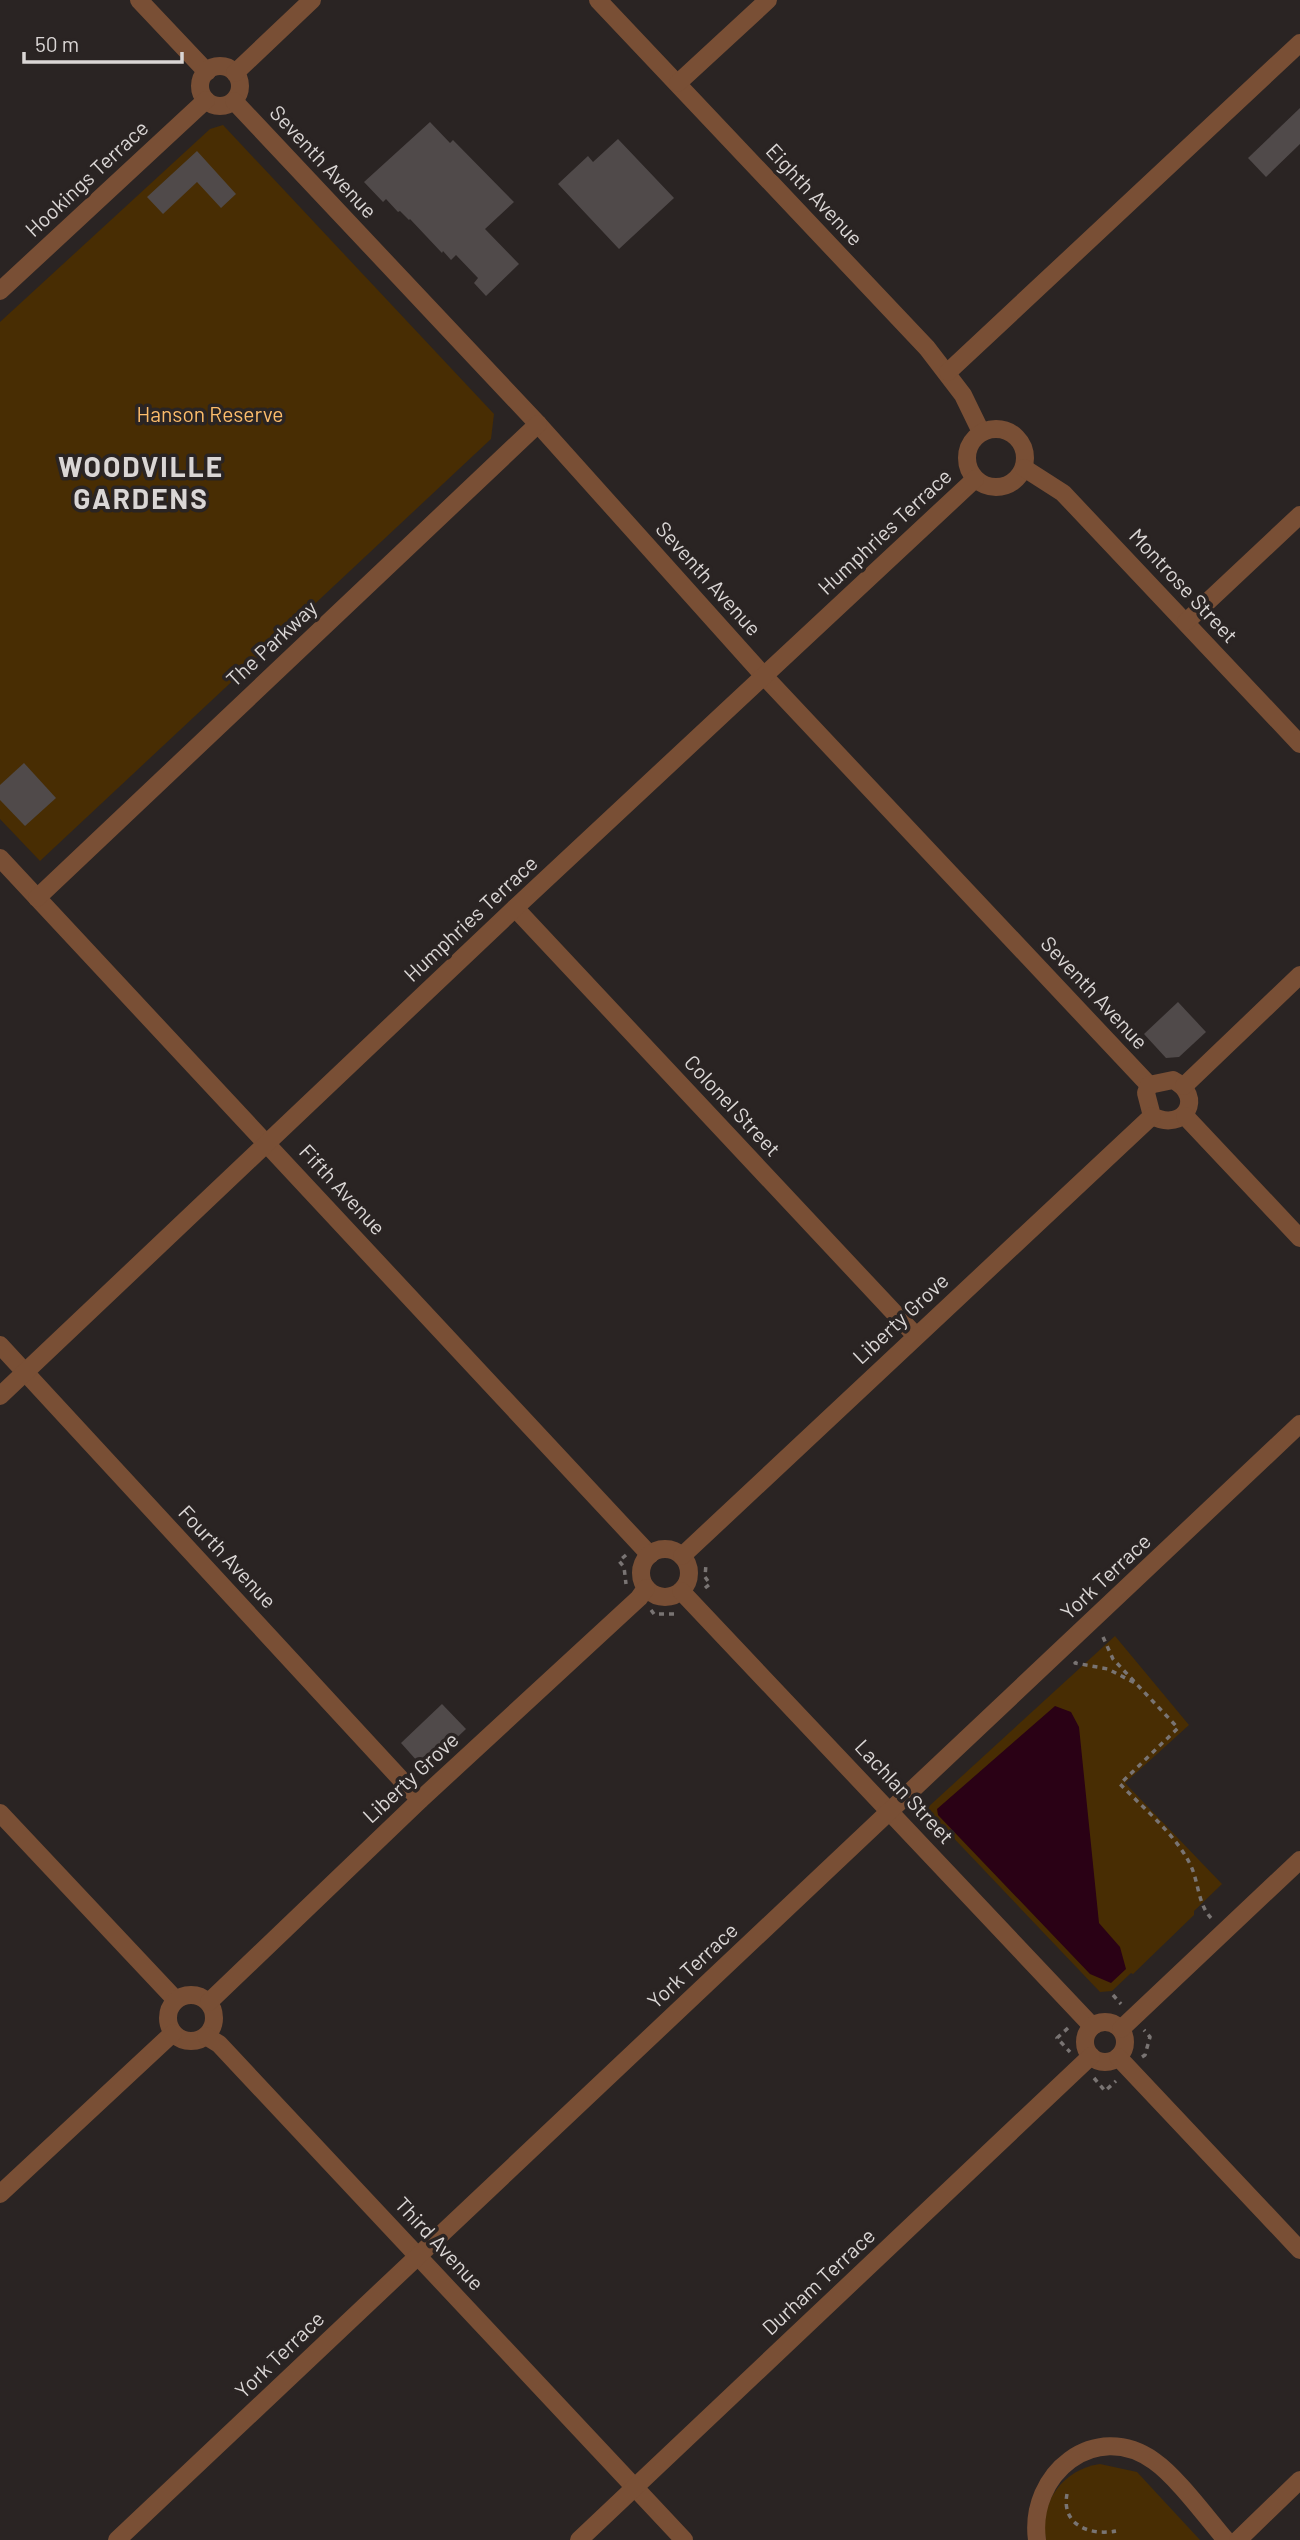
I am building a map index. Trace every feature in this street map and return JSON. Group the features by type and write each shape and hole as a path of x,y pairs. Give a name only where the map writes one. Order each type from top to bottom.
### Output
{"street":[{"path":"139,0 207,72"},
{"path":"234,73 312,0"},
{"name":"Eighth Avenue","path":"598,0 948,372 981,432"},
{"path":"678,83 768,0"},
{"path":"948,372 1300,43"},
{"path":"218,67 230,69 234,73 240,84 234,101 217,106 206,100 202,95 201,82 207,72 218,67"},
{"name":"Hookings Terrace","path":"0,291 206,100"},
{"name":"Seventh Avenue","path":"234,101 538,424 764,676 1149,1086"},
{"name":"The Parkway","path":"37,898 538,424"},
{"path":"1001,429 1011,432 1019,439 1026,458 1024,468 1011,483 1002,487 983,485 969,470 966,459 968,449 973,439 981,432 1001,429"},
{"name":"Montrose Street","path":"1024,468 1063,494 1300,744"},
{"name":"Humphries Terrace","path":"0,1396 515,908 975,479"},
{"path":"1186,622 1300,515"},
{"name":"Fifth Avenue","path":"0,859 650,1555"},
{"name":"Colonel Street","path":"515,908 916,1336"},
{"path":"1184,1086 1300,975"},
{"path":"1173,1080 1184,1086 1189,1096 1189,1108 1185,1116 1175,1121 1163,1122 1152,1116 1146,1093 1149,1086 1173,1080"},
{"name":"Liberty Grove","path":"682,1556 1152,1116"},
{"path":"1185,1116 1300,1238"},
{"name":"Fourth Avenue","path":"0,1345 420,1800"},
{"name":"York Terrace","path":"117,2540 1300,1424"},
{"path":"663,1549 682,1556 690,1574 681,1591 670,1597 663,1597 646,1588 641,1570 642,1564 650,1555 663,1549"},
{"name":"Liberty Grove","path":"209,2002 420,1800 639,1598 646,1588"},
{"name":"Lachlan Street","path":"681,1591 1092,2026"},
{"path":"0,1813 176,1999"},
{"path":"1121,2029 1300,1860"},
{"path":"187,1994 199,1996 209,2002 214,2014 213,2026 206,2036 195,2041 183,2040 173,2033 167,2022 168,2010 176,1999 187,1994"},
{"path":"1110,2022 1121,2029 1125,2047 1118,2057 1105,2062 1091,2056 1085,2039 1092,2026 1110,2022"},
{"path":"0,2194 173,2033"},
{"name":"Third Avenue","path":"206,2036 219,2044 684,2540"},
{"name":"Durham Terrace","path":"579,2540 1091,2056"},
{"path":"1118,2057 1300,2250"},
{"path":"1037,2540 1035,2523 1039,2502 1058,2469 1069,2458 1100,2448 1121,2448 1154,2460 1226,2540"},
{"path":"1238,2540 1300,2480"}],"path":[{"path":"1094,1645 1104,1636 1113,1659 1178,1728 1120,1784 1182,1851 1198,1883 1203,1910 1224,1932"},
{"path":"1085,1654 1076,1663 1108,1669 1135,1683"},
{"path":"1068,2488 1067,2513 1074,2524 1094,2532 1116,2530"}],"green space":[{"name":"Hanson Reserve","path":"223,125 494,414 491,439 40,861 0,819 0,322 210,129"},
{"path":"1115,1636 1189,1725 1125,1783 1222,1884 1133,1974 1112,1991 1100,1992 926,1809"},
{"path":"1100,2464 1137,2472 1200,2540 1046,2540 1046,2513 1056,2490 1075,2473"}],"shaded area":[{"path":"1055,1706 1071,1712 1079,1727 1099,1923 1120,1947 1126,1969 1111,1983 1090,1974 938,1815 937,1809"}],"building":[{"path":"1300,108 1300,144 1266,177 1248,158"},
{"path":"430,122 450,143 453,140 514,202 485,229 519,264 486,296 474,283 478,278 456,255 451,260 443,251 442,253 410,219 398,212 386,199 383,202 364,182"},
{"path":"618,139 674,198 619,249 558,184 588,156 593,162"},
{"path":"197,151 236,194 221,208 197,182 163,214 147,197"},
{"path":"24,763 56,798 25,826 0,800 0,785"},
{"path":"1178,1002 1206,1032 1179,1057 1166,1058 1144,1034"},
{"path":"442,1704 466,1729 431,1762 418,1762 401,1743"}],"district":[{"name":"WOODVILLE GARDENS","path":"141,483"}]}
